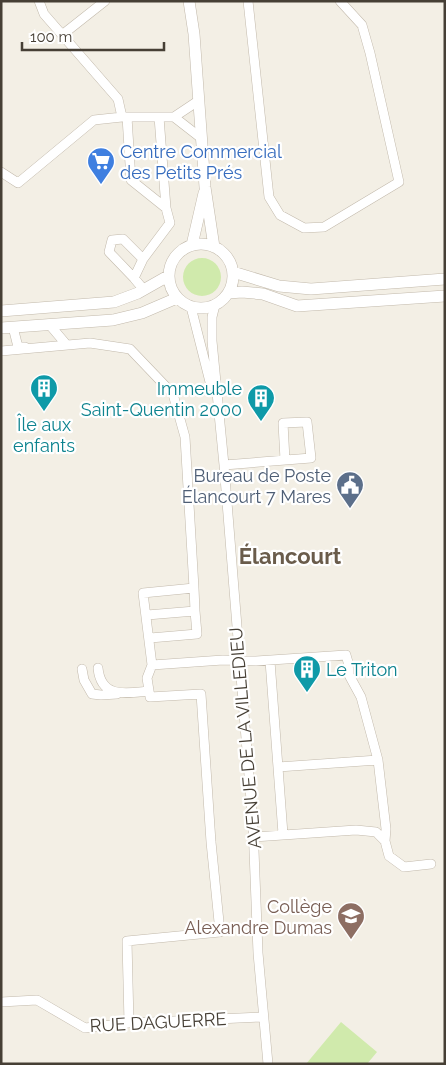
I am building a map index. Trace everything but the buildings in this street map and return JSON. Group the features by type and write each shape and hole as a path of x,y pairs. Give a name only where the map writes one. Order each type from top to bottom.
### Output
{"street":[{"path":"39,1 44,14 118,99 124,117 131,180 166,208"},
{"path":"62,35 105,1"},
{"path":"189,1 194,34 205,187 214,247"},
{"path":"248,1 270,197 280,215 304,228 324,227 399,182 362,25 340,1"},
{"path":"1,172 18,183 94,120 174,116 198,100"},
{"path":"174,116 201,138"},
{"path":"134,278 144,259 170,223 166,208 159,117"},
{"path":"192,245 205,187"},
{"path":"144,259 123,239 112,240 109,252 144,290"},
{"path":"207,244 214,247 227,257 233,272 229,293 215,305 199,308 191,307 177,298 170,284 168,276 172,260 192,245 207,244"},
{"path":"233,272 280,286 312,289 445,279"},
{"path":"1,311 114,302 144,290 168,276"},
{"path":"229,293 263,294 297,306 445,296"},
{"path":"49,324 65,343 18,347 7,327 49,324 113,320 142,313 177,298"},
{"name":"AVENUE DE LA VILLEDIEU","path":"215,305 211,328 224,465 253,837 262,1017 268,1064"},
{"name":"AVENUE DE LA VILLEDIEU","path":"191,307 218,413"},
{"path":"1,351 90,343 130,349 173,394 184,437 197,634 150,638"},
{"path":"224,465 311,458 308,422 283,424 285,460"},
{"path":"129,1024 126,941 220,932 211,842 201,694 150,697 147,678 152,665 143,593 194,588"},
{"path":"146,615 195,611"},
{"path":"152,665 223,660 238,662 270,661 346,655 349,675 360,697 378,760 386,829 385,841 389,856 404,867 431,864"},
{"path":"270,661 283,834"},
{"path":"98,668 98,676 105,685 112,692 119,694"},
{"path":"82,669 84,680 92,694 101,696 149,691"},
{"path":"278,767 378,760"},
{"path":"253,837 356,830 376,832 385,841"},
{"name":"RUE DAGUERRE","path":"1,1002 37,1000 84,1028 262,1017"}],"green space":[{"path":"202,258 215,264 221,277 215,290 202,296 189,290 183,277 189,264"},
{"path":"341,1022 377,1052 367,1064 306,1064"}],"place":[{"name":"Centre Commercial des Petits Prés","path":"101,185"},
{"name":"Île aux enfants","path":"44,412"},
{"name":"Immeuble Saint-Quentin 2000","path":"261,422"},
{"name":"Bureau de Poste Élancourt 7 Mares","path":"350,509"},
{"name":"Le Triton","path":"307,693"},
{"name":"Collège Alexandre Dumas","path":"351,940"}],"district":[{"name":"Élancourt","path":"290,556"}]}
